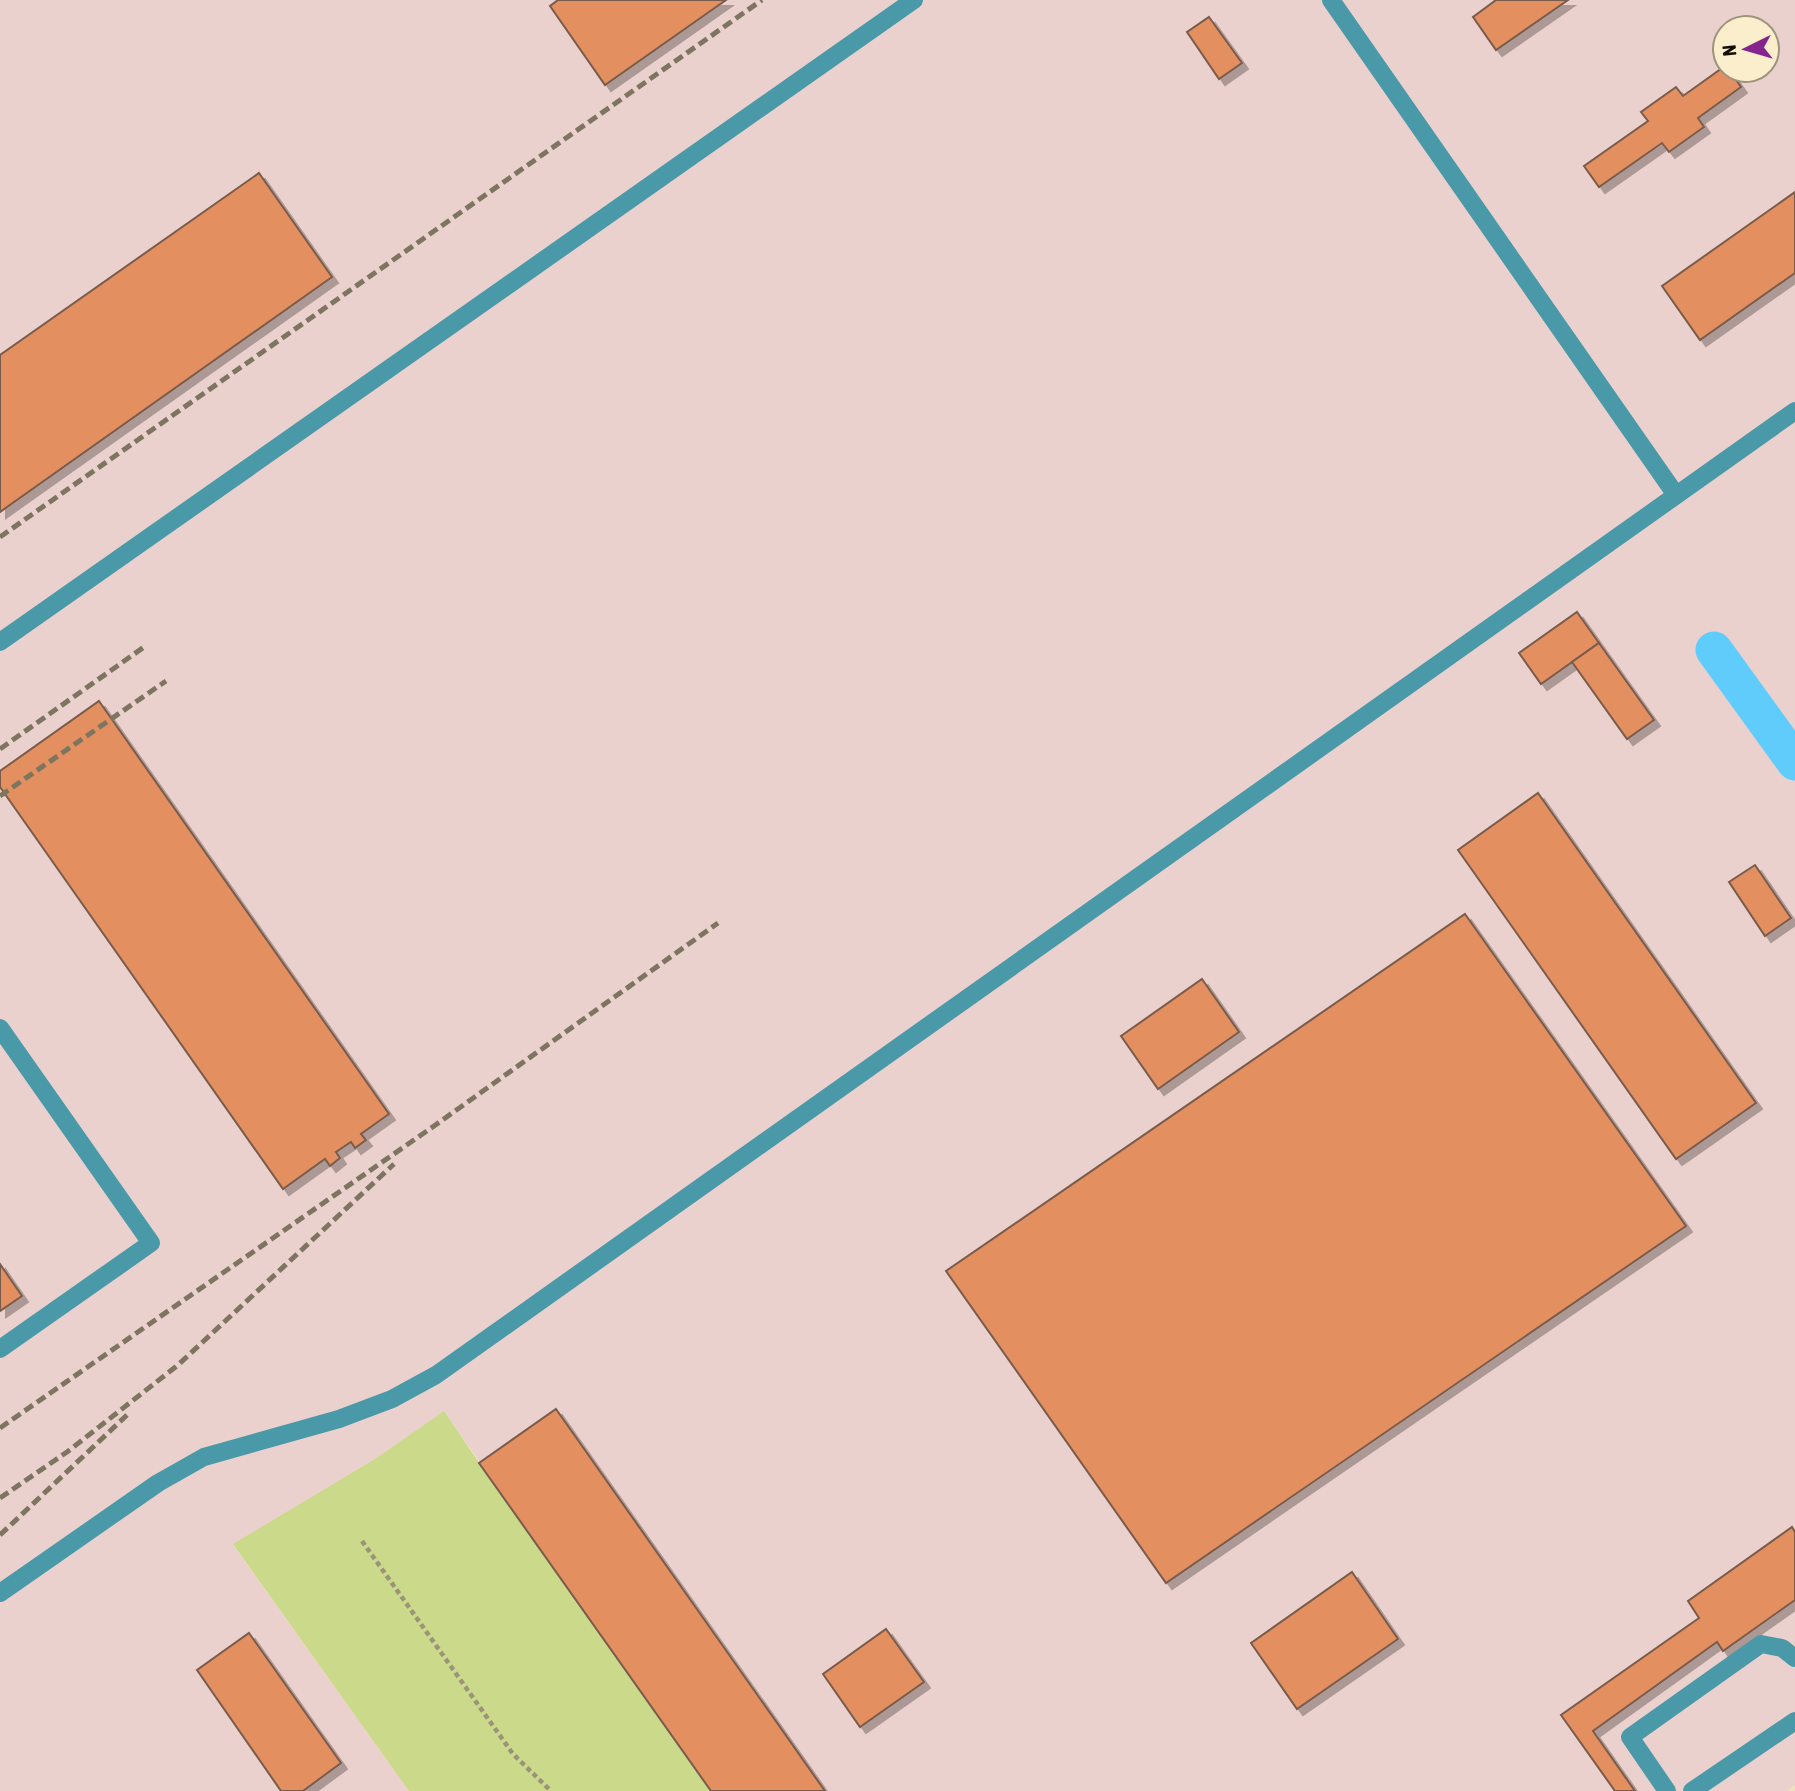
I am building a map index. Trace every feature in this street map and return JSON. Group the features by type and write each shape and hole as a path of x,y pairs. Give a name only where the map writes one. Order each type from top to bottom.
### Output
{"lane":[{"path":"0,642 914,0"},
{"path":"1331,0 1676,495"},
{"path":"0,1593 158,1483 204,1457 339,1419 392,1399 436,1375 1795,411"},
{"path":"0,1028 151,1243 0,1349"},
{"path":"1667,1791 1630,1737 1761,1644 1783,1648 1795,1658"},
{"path":"1692,1791 1795,1721"}],"path":[{"path":"362,1541 513,1754 551,1791"}],"shaded area":[{"path":"0,0 1795,0 1795,1785 1787,1791 711,1791 444,1411 375,1459 233,1545 409,1791 0,1791"}],"green space":[{"path":"444,1411 711,1791 409,1791 233,1544 375,1459"}],"building":[{"path":"558,0 726,0 605,85 550,6"},
{"path":"1496,0 1568,0 1496,50 1473,17"},
{"path":"1209,17 1242,63 1219,79 1187,32"},
{"path":"1711,76 1711,84 1739,84 1741,87 1698,118 1704,127 1669,152 1662,143 1599,187 1584,166 1648,121 1641,112 1676,87 1683,96"},
{"path":"259,173 332,277 0,512 0,355"},
{"path":"1795,192 1795,273 1700,340 1662,286"},
{"path":"1577,612 1599,643 1541,684 1519,653"},
{"path":"1599,643 1654,720 1627,739 1572,662"},
{"path":"99,701 389,1114 361,1134 366,1140 355,1148 351,1142 336,1152 340,1158 330,1166 325,1159 283,1189 0,787 0,771"},
{"path":"1538,793 1756,1103 1676,1159 1458,850"},
{"path":"1755,865 1791,918 1765,936 1729,882"},
{"path":"1465,914 1686,1226 1166,1583 946,1271"},
{"path":"1202,979 1239,1032 1158,1089 1121,1036"},
{"path":"0,1264 22,1296 0,1311"},
{"path":"556,1409 825,1791 711,1791 479,1463"},
{"path":"1792,1527 1795,1532 1795,1600 1723,1651 1717,1642 1593,1731 1635,1791 1615,1791 1561,1715 1699,1618 1688,1601"},
{"path":"1352,1572 1398,1639 1297,1709 1251,1643"},
{"path":"886,1629 924,1682 860,1727 823,1674"},
{"path":"249,1633 341,1763 303,1791 281,1791 197,1670"}],"waterway":[{"path":"1714,650 1795,762"}],"railway":[{"path":"0,537 762,0"},
{"path":"0,749 144,647"},
{"path":"0,796 166,681"},
{"path":"0,1428 434,1126 718,923"},
{"path":"0,1498 67,1452 178,1365 394,1164"},
{"path":"0,1535 127,1415"}]}
